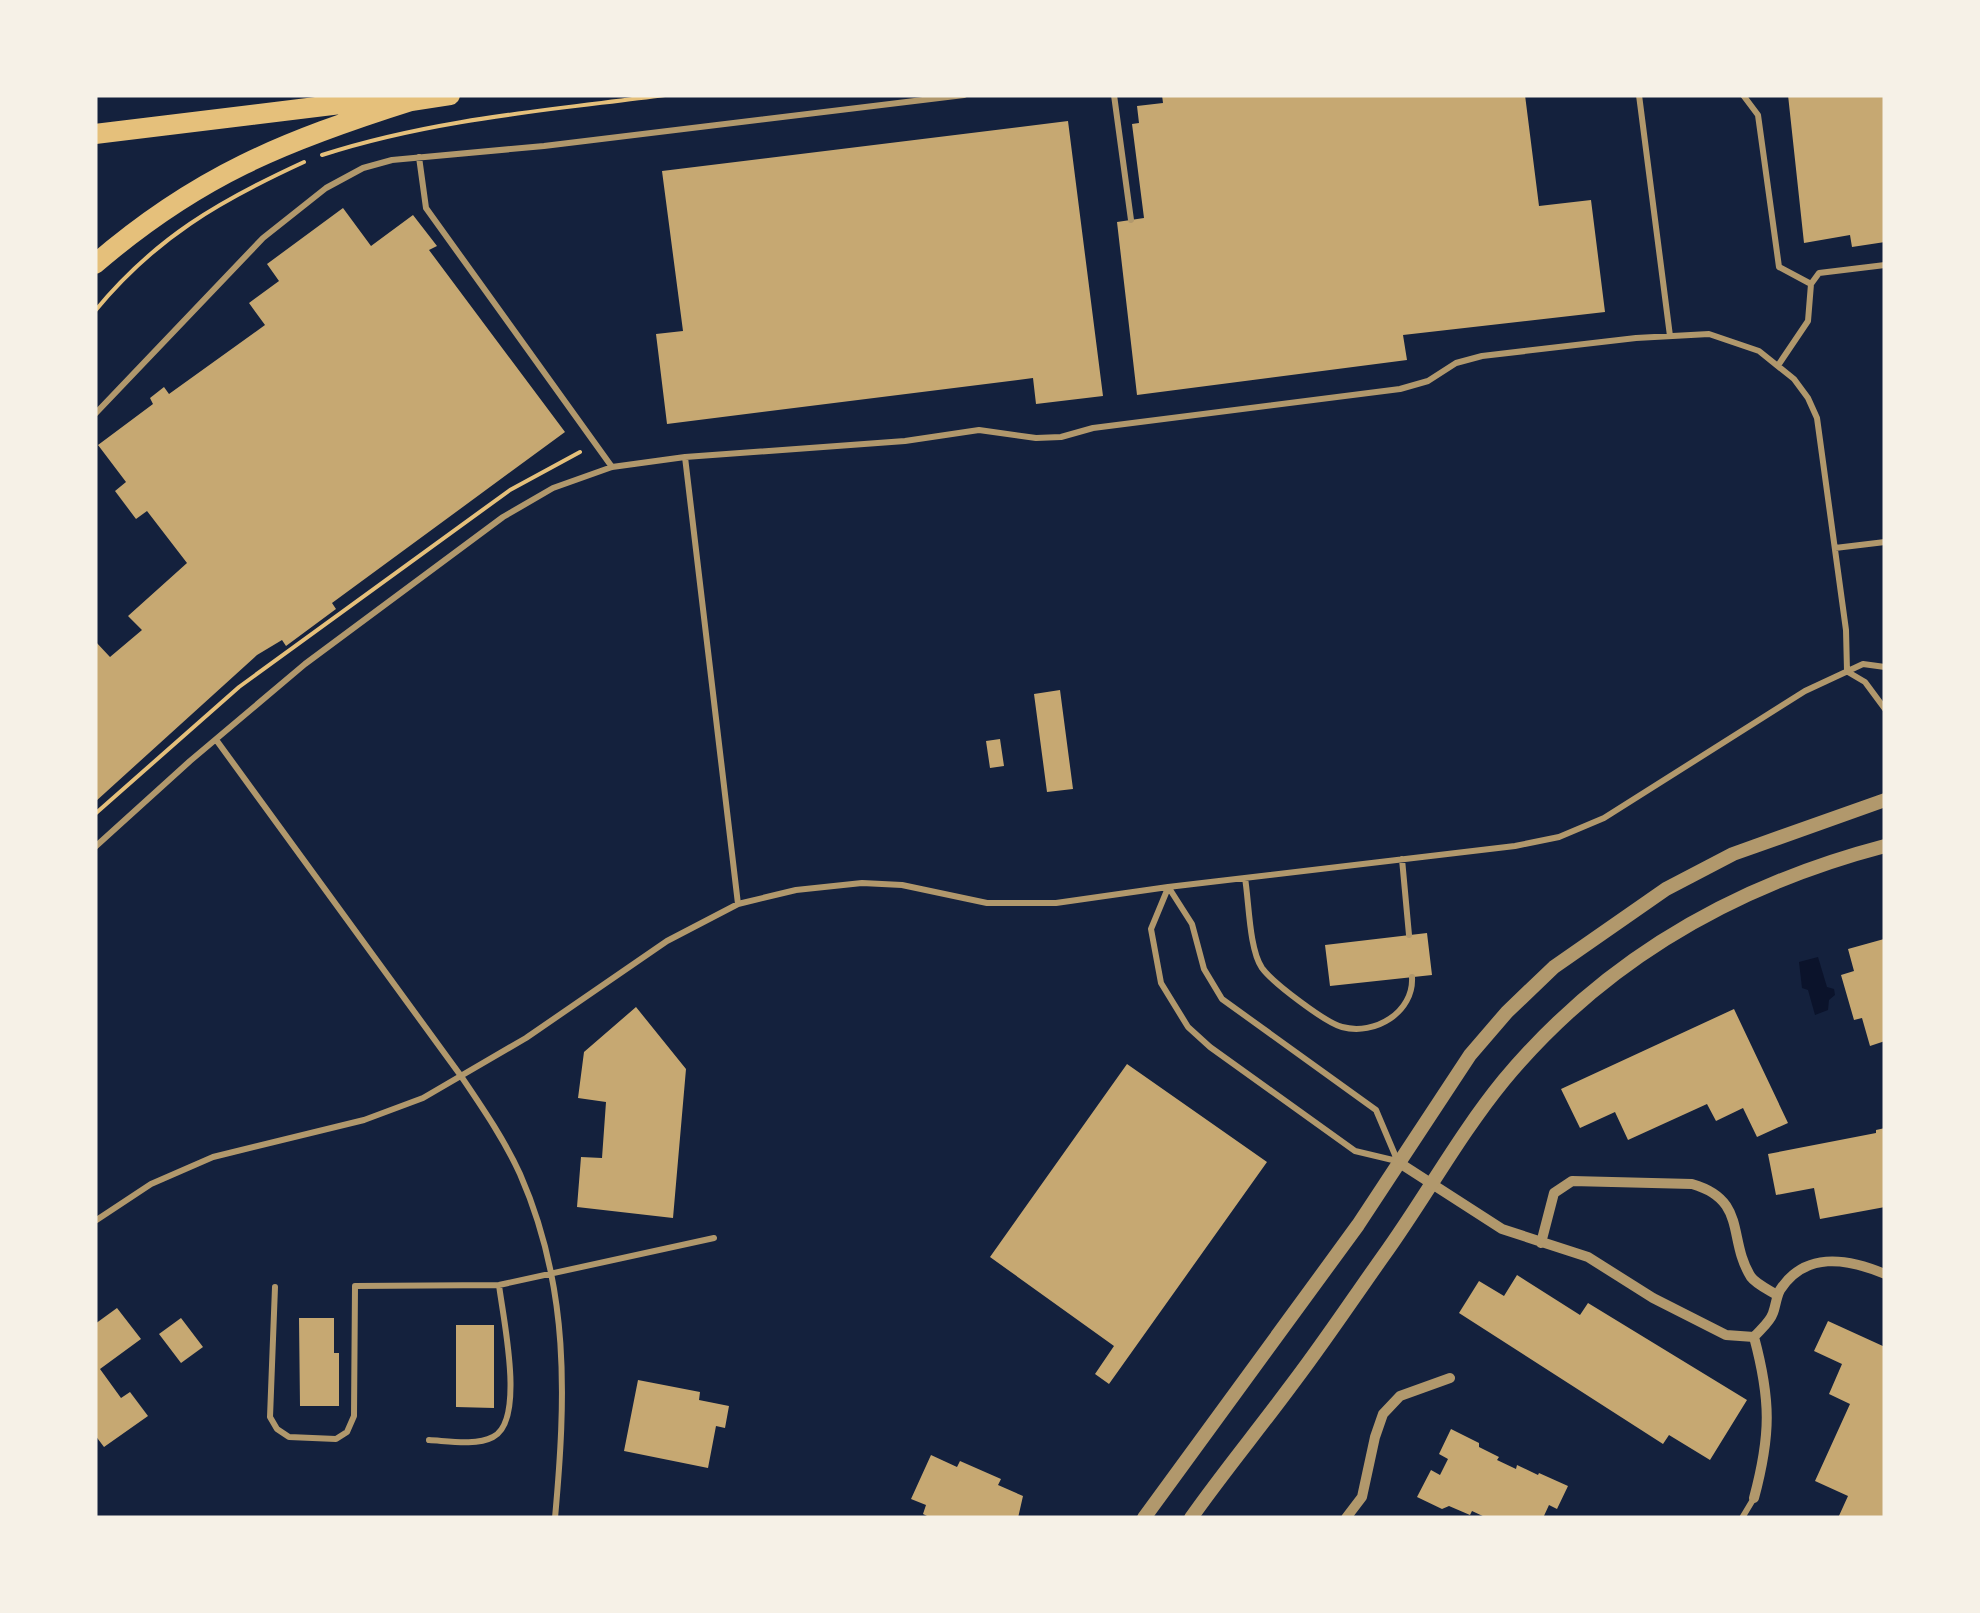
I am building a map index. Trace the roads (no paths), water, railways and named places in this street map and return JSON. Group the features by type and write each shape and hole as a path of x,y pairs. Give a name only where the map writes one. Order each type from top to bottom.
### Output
{"highway":[{"path":"95,134 365,101 450,95"},
{"path":"95,264 139,226 195,188 247,160 325,128 411,100"}],"street":[{"path":"1144,1518 1324,1273 1470,1055 1507,1012 1565,959 1666,889 1732,854 1885,800"},
{"path":"1191,1518 1363,1286 1430,1183 1504,1082 1548,1033 1610,976 1735,898 1829,860 1885,846"},
{"path":"1398,1162 1502,1229 1588,1257 1653,1298 1726,1335 1754,1337"},
{"path":"1541,1243 1554,1193 1572,1180 1692,1184 1710,1189 1728,1205 1752,1279 1777,1295"},
{"path":"1754,1337 1772,1317 1777,1295 1794,1271 1816,1263 1846,1262 1885,1274"},
{"path":"1754,1337 1766,1384 1768,1431 1754,1498"},
{"path":"1346,1518 1362,1497 1384,1414 1400,1396 1450,1378"}],"lane":[{"path":"95,414 264,238 326,188 363,168 392,160 588,141 964,95"},
{"path":"1114,95 1131,220"},
{"path":"1639,95 1670,336"},
{"path":"1743,95 1758,115 1779,266 1812,284"},
{"path":"419,157 426,208 612,466"},
{"path":"1778,364 1808,321 1812,284 1819,273 1885,265"},
{"path":"95,847 306,664 503,517 552,488 612,466 684,456 905,442 979,430 1036,438 1061,437 1093,428 1400,390 1428,381 1456,363 1482,356 1670,336 1709,334 1759,350 1778,364 1808,398 1816,418 1846,630 1848,671"},
{"path":"684,456 738,904"},
{"path":"1835,548 1885,542"},
{"path":"95,1221 151,1184 213,1157 364,1120 422,1098 526,1038 667,942 738,904 796,890 862,884 902,885 987,903 1056,903 1168,886 1515,846 1604,818 1805,691 1863,664 1885,667"},
{"path":"1848,671 1865,682 1885,709"},
{"path":"217,741 461,1076 520,1173 540,1226 561,1320 563,1426 554,1518"},
{"path":"1402,859 1409,936"},
{"path":"1246,878 1262,968 1330,1022 1358,1029 1393,1018 1407,1004 1412,977"},
{"path":"1168,886 1152,928 1161,983 1188,1027 1210,1047 1356,1151 1398,1162"},
{"path":"1168,886 1192,924 1204,969 1222,999 1376,1110 1398,1162"},
{"path":"275,1287 270,1417 289,1438 336,1439 347,1432 354,1416 355,1286 500,1285 714,1238"},
{"path":"429,1440 491,1438 505,1428 510,1412 509,1366 500,1285"},
{"path":"1742,1518 1754,1498"}],"water":[{"path":"1818,957 1827,987 1834,989 1835,995 1829,1000 1828,1010 1815,1015 1808,990 1802,988 1799,962"}]}
